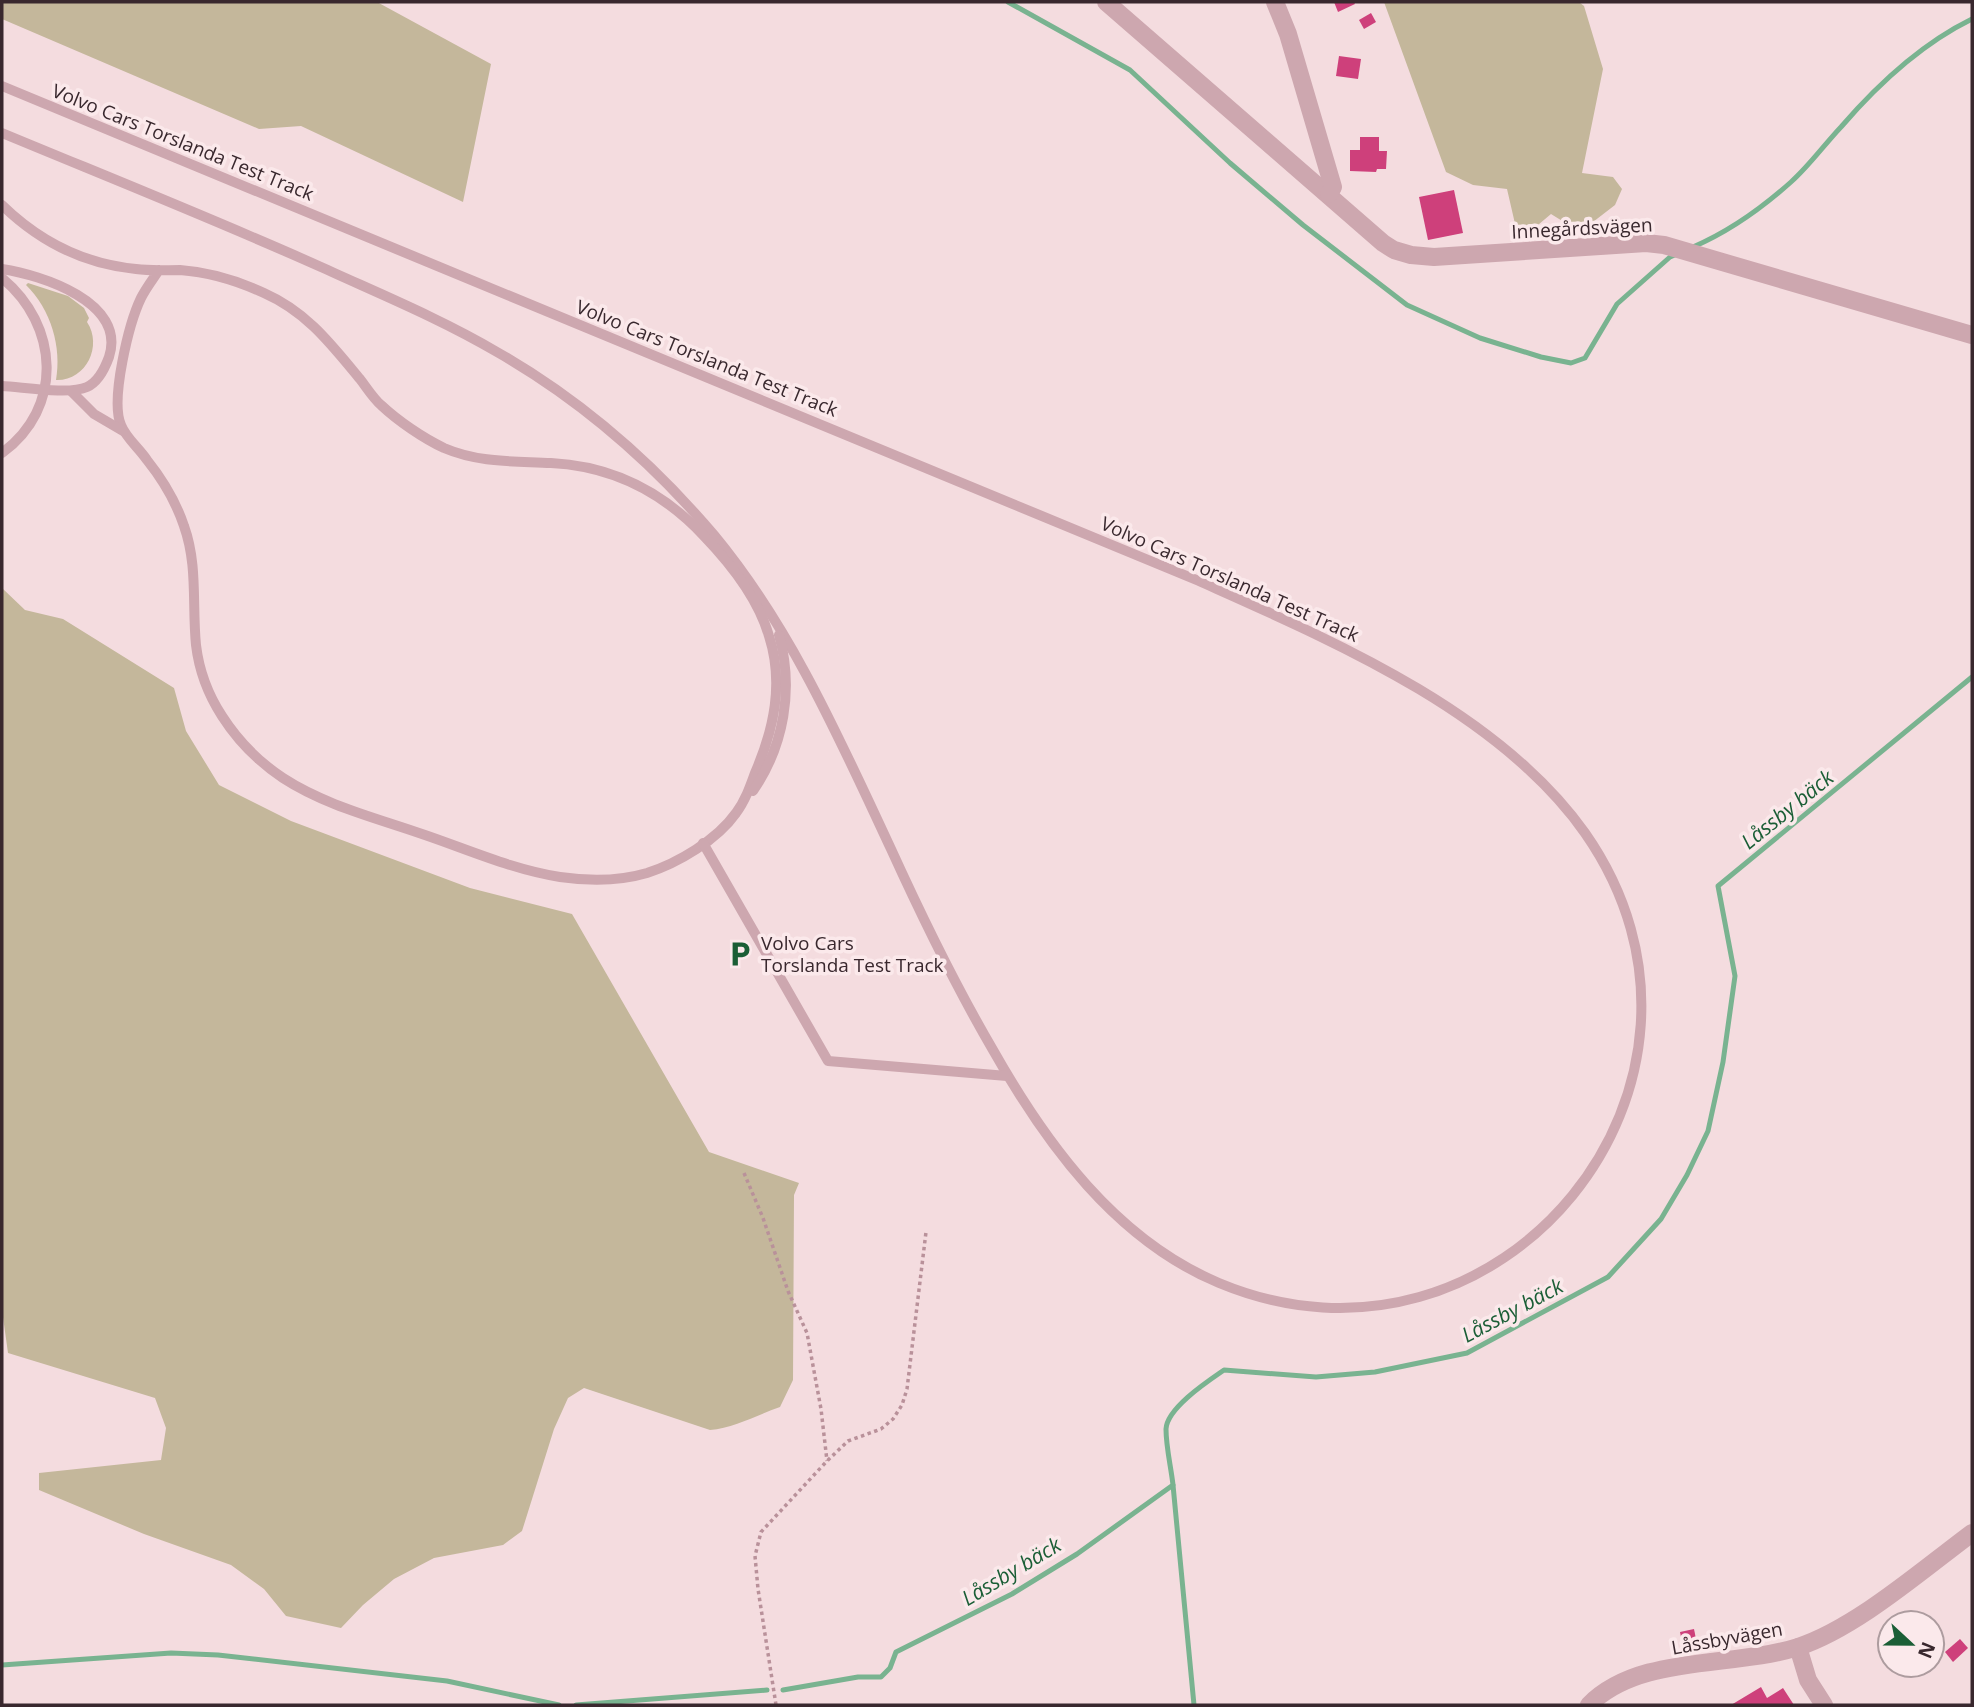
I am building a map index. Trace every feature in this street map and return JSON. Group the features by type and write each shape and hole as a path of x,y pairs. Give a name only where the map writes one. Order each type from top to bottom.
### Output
{"street":[{"name":"Innegårdsvägen","path":"1107,2 1394,250 1434,257 1646,243 1676,247 1972,335"},
{"path":"1275,2 1288,34 1333,187 1329,194"},
{"name":"Låssbyvägen","path":"1589,1705 1616,1685 1645,1674 1798,1647 1849,1623 1972,1533"},
{"path":"1798,1647 1808,1681 1824,1705"}],"lane":[{"name":"Volvo Cars Torslanda Test Track","path":"2,86 1189,577 1347,649 1486,735 1512,755 1559,800 1580,826 1613,881 1626,912 1634,944 1640,1008 1635,1063 1624,1104 1596,1164 1556,1216 1520,1248 1479,1274 1418,1298 1352,1308 1304,1306 1253,1296 1180,1264 1139,1236 1106,1205 1050,1139 1007,1076 949,970 827,714 774,618 716,538 650,466 601,422 521,366 436,319 266,243 2,134"},
{"name":"Volvo Cars Torslanda Test Track","path":"2,205 29,230 66,251 89,260 132,269 210,274 264,293 306,317 379,404 441,447 488,461 576,465 601,470 629,480 650,492 693,525 738,576 751,596 767,628 776,662 777,700 772,727 740,809"},
{"path":"2,269 53,282 72,290 92,305 107,327 111,349 102,372 88,387 71,391 2,386"},
{"path":"123,431 117,406 118,385 134,316 145,290 159,270"},
{"path":"2,278 33,312 42,332 47,362 45,388 30,425 15,443 2,453"},
{"path":"71,391 94,414 123,431"},
{"name":"Volvo Cars Torslanda Test Track","path":"123,431 145,456 167,488 184,526 192,560 197,651 214,701 245,746 282,778 332,803 521,868 560,877 610,879 646,873 675,861 703,843 729,821 764,775 783,719 785,664 774,618"},
{"path":"703,843 828,1061 1007,1076"}],"path":[{"path":"744,1173 788,1291 807,1333 819,1396 827,1461"},
{"path":"776,1705 755,1556 761,1532 848,1441 881,1429 894,1419 902,1405 907,1389 926,1232"}],"shaded area":[{"path":"2,2 377,2 491,64 463,202 301,126 259,129 2,19"},
{"path":"1384,2 1579,2 1584,6 1603,69 1582,173 1613,177 1622,189 1615,205 1580,232 1551,214 1519,241 1507,189 1473,185 1446,172"},
{"path":"28,283 68,296 84,308 89,318 87,322 93,341 92,351 89,360 76,375 56,380 57,355 53,330 42,305 26,285"},
{"path":"2,588 25,610 63,619 174,688 186,731 219,785 291,821 470,888 572,914 709,1152 799,1183 794,1195 793,1380 780,1407 737,1424 710,1430 584,1388 568,1398 554,1429 522,1531 503,1545 434,1558 394,1579 341,1628 286,1616 264,1589 231,1565 144,1534 39,1490 39,1473 161,1460 166,1428 155,1398 8,1353 2,1310"}],"building":[{"path":"1334,2 1354,2 1355,4 1338,12"},
{"path":"1371,13 1376,22 1364,29 1359,20"},
{"path":"1339,56 1361,59 1358,79 1336,76"},
{"path":"1360,137 1379,137 1379,151 1387,151 1386,169 1377,169 1376,172 1350,171 1350,150 1360,150"},
{"path":"1454,190 1463,233 1428,240 1419,197"},
{"path":"1694,1629 1696,1639 1682,1642 1680,1632"},
{"path":"1960,1639 1968,1648 1953,1662 1946,1651"},
{"path":"1761,1687 1767,1698 1783,1688 1794,1705 1731,1705"}],"waterway":[{"path":"1008,2 1130,70 1230,163 1303,225 1407,305 1480,338 1541,357 1571,363 1585,358 1617,304 1670,257 1677,254"},
{"path":"1693,247 1732,227 1780,192 1901,66 1935,40 1972,19"},
{"name":"Låssby bäck","path":"783,1690 858,1677 881,1677 890,1668 896,1652 1012,1594 1077,1554 1173,1485 1166,1436 1168,1421 1189,1396 1224,1370 1316,1377 1375,1372 1467,1353 1608,1277 1661,1219 1687,1175 1708,1131 1723,1062 1735,976 1718,886 1972,677"},
{"path":"1173,1485 1194,1705"},
{"path":"2,1665 171,1653 218,1655 447,1681 559,1705"},
{"path":"576,1705 767,1690"}],"place":[{"name":"Volvo Cars Torslanda Test Track","path":"740,954"}]}
